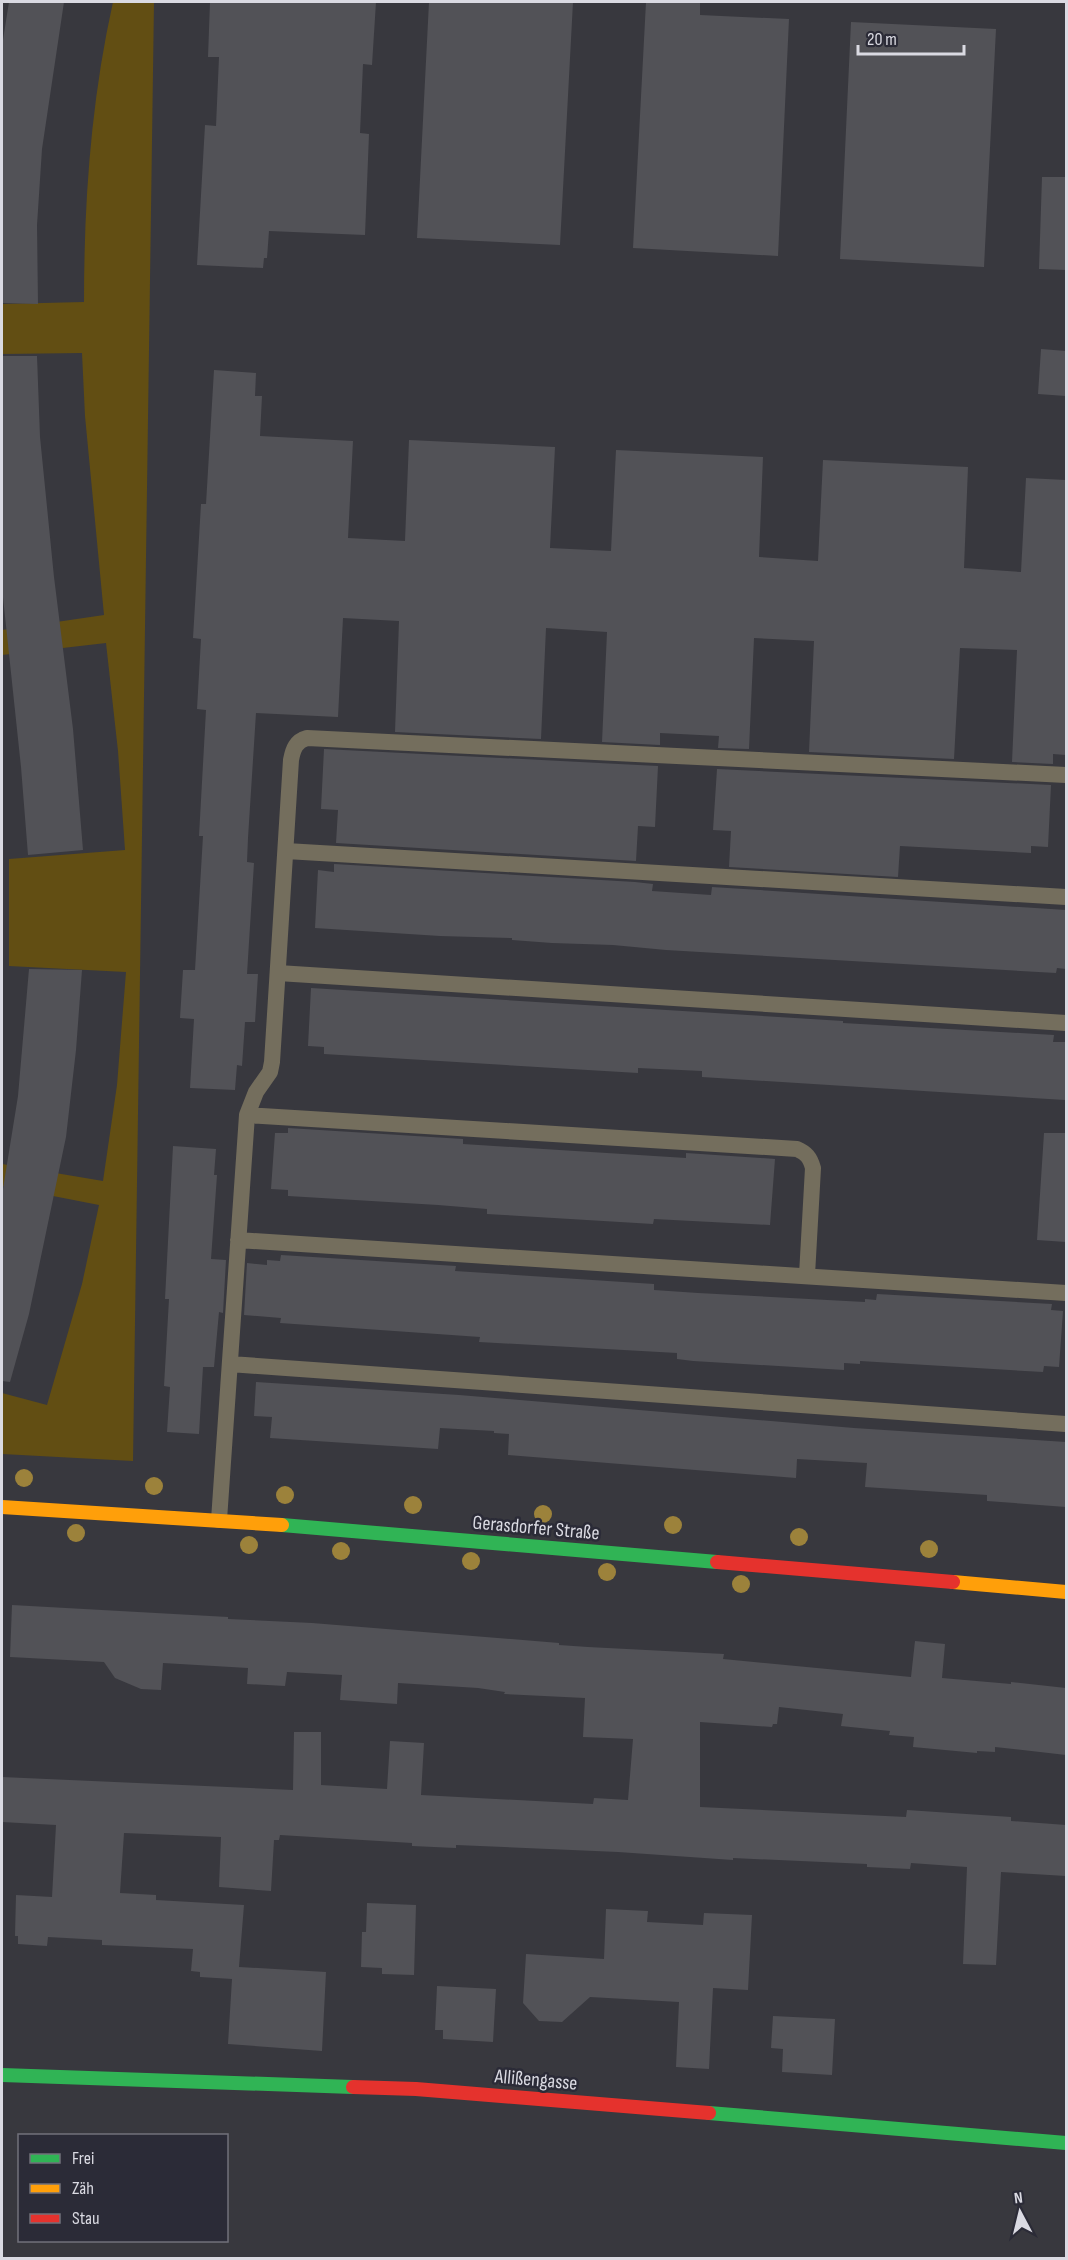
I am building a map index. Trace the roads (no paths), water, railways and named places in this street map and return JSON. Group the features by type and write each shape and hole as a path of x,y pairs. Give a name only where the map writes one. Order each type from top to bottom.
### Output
{"main road":[{"name":"Gerasdorfer Straße","path":"2,1507 219,1520 1066,1592"},
{"name":"Allißengasse","path":"2,2075 416,2089 1066,2143"}],"lane":[{"path":"219,1520 247,1115 256,1092 270,1072 291,760 299,741 308,738 1066,775"},
{"path":"286,850 1066,897"},
{"path":"278,973 1066,1023"},
{"path":"247,1115 796,1149 805,1153 811,1160 813,1168 807,1275"},
{"path":"238,1240 1066,1293"},
{"path":"230,1364 1066,1424"}]}
